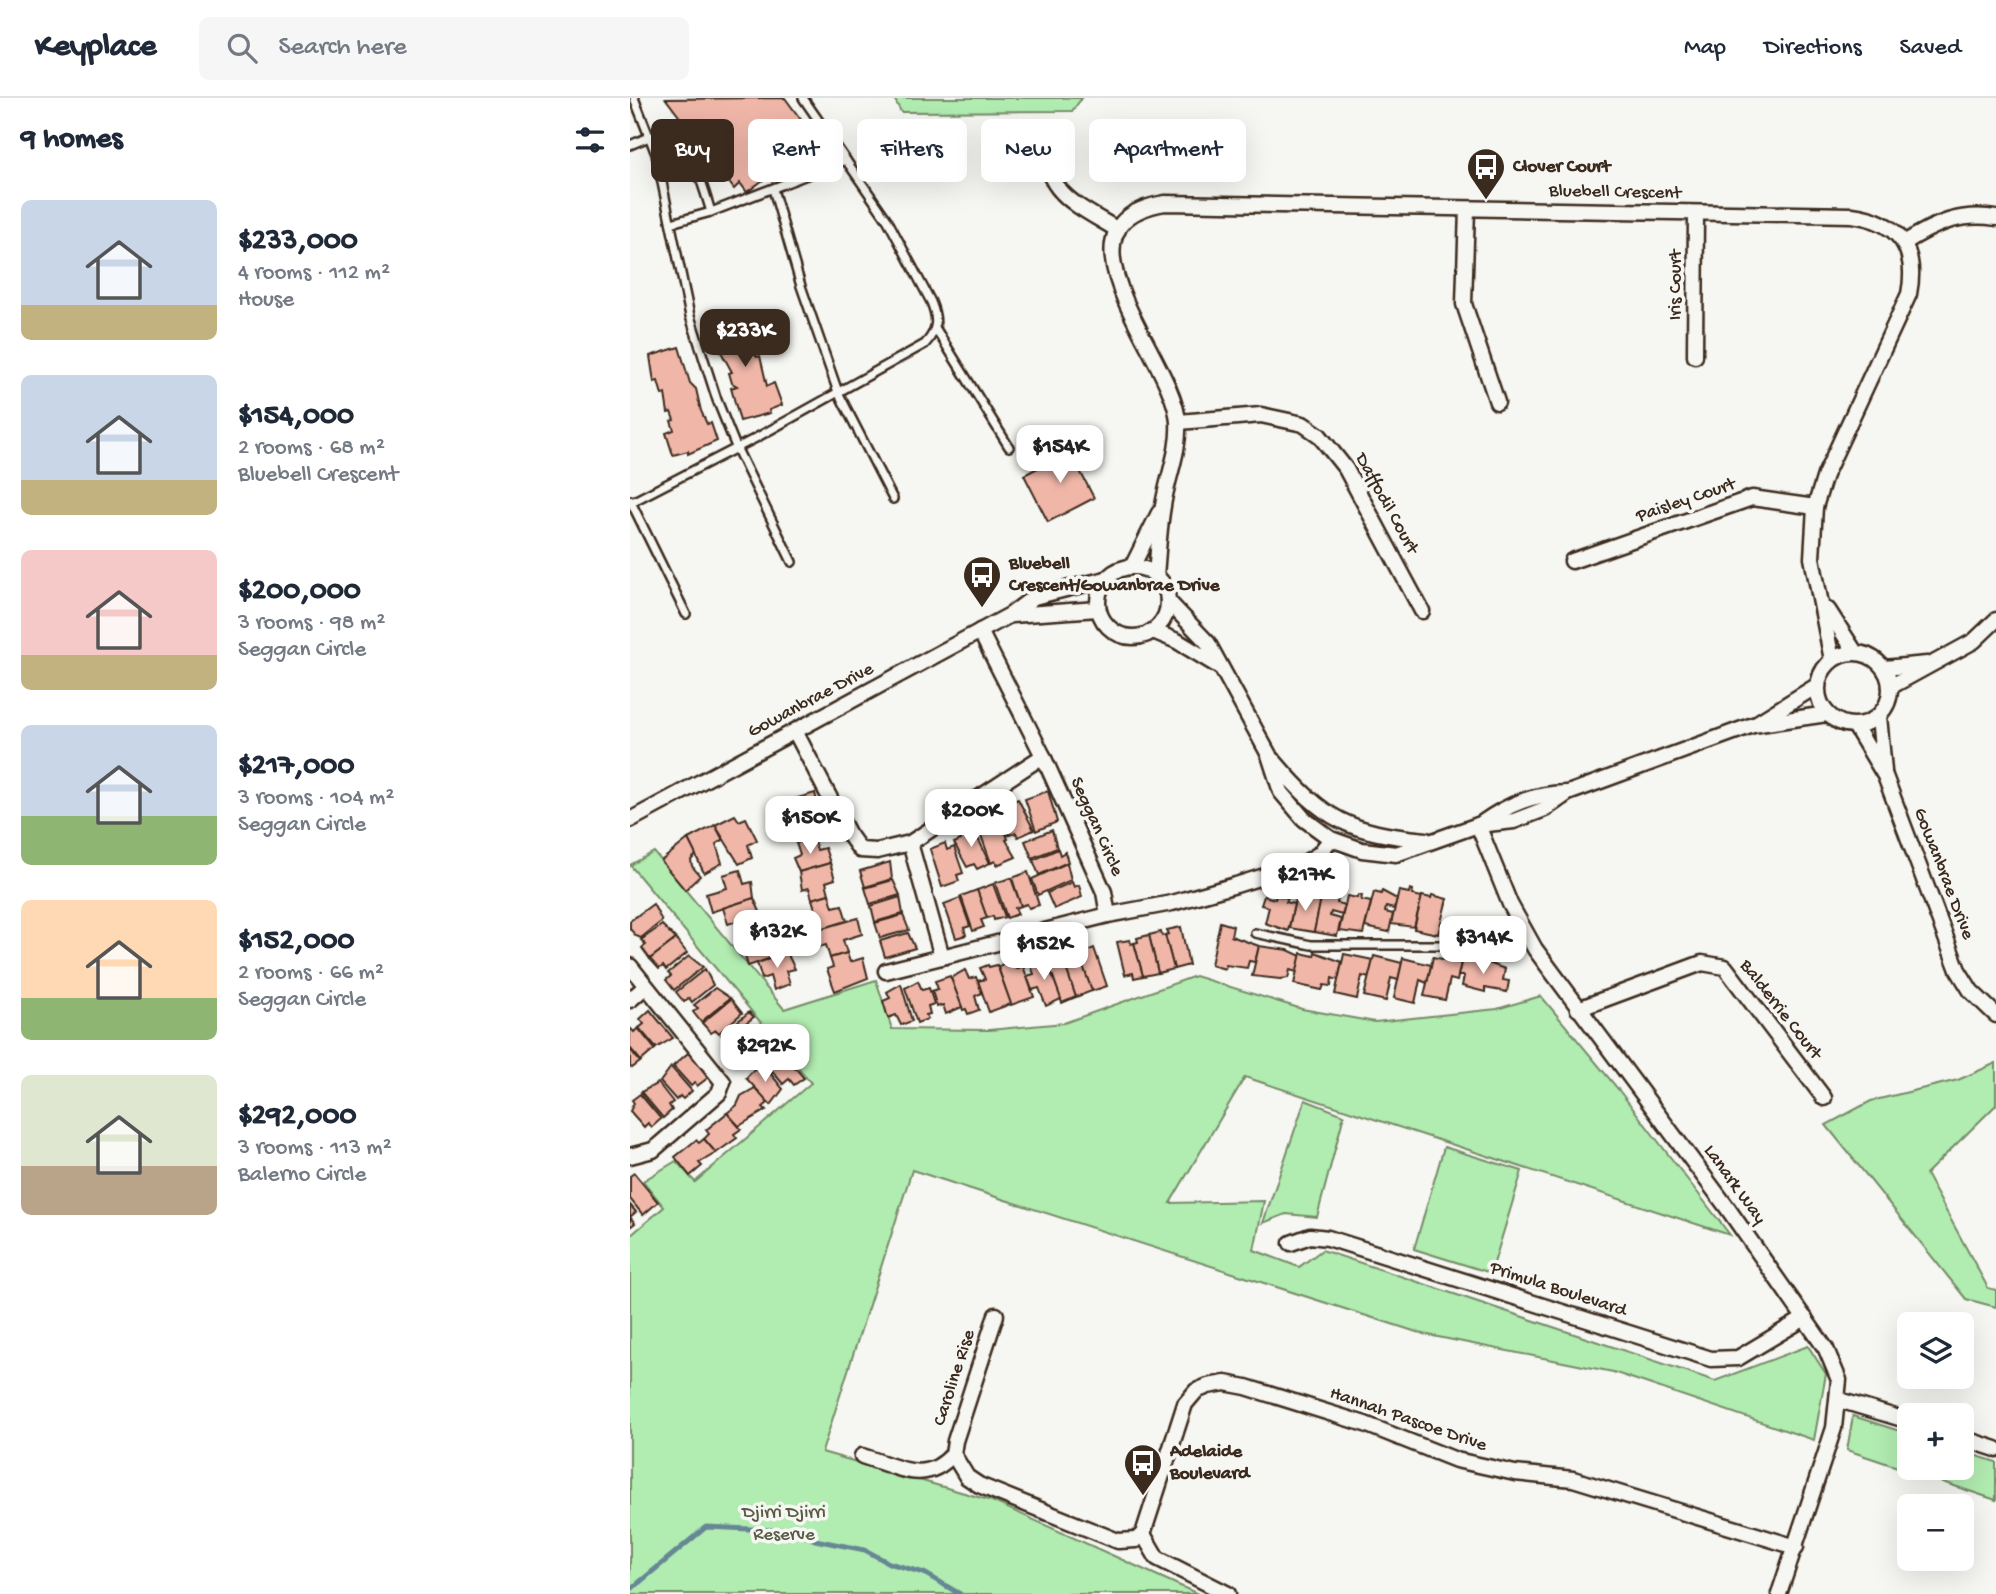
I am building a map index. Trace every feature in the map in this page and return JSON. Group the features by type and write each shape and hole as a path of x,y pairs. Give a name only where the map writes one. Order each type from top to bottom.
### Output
{"street":[{"path":"1053,182 1073,203 1118,230 1111,254 1113,274 1172,391 1178,422 1175,459 1163,505 1156,576"},
{"name":"Bluebell Crescent","path":"1118,230 1131,216 1147,206 1165,203 1870,217 1887,225 1904,243"},
{"path":"1467,209 1464,304 1497,402"},
{"name":"Iris Court","path":"1695,356 1696,214"},
{"path":"1832,660 1812,558 1815,507 1825,475 1909,294 1912,260 1904,243 1934,224 1957,217 1996,218"},
{"name":"Daffodil Court","path":"1178,422 1261,415 1303,425 1319,435 1346,469 1422,611"},
{"name":"Paisley Court","path":"1572,561 1752,498 1815,507"},
{"path":"1132,567 1163,505"},
{"path":"1168,601 1161,623 1153,631 1144,635 1125,636 1107,626 1098,609 1097,598 1106,579 1113,572 1132,567 1156,576 1162,583 1168,601 1208,643 1269,755 1281,792 1304,819 1331,839 1362,850 1396,854 1478,825 1514,821 1545,809 1568,793 1753,725 1818,685"},
{"name":"Gowanbrae Drive","path":"630,820 1010,615 1034,597 1106,579"},
{"path":"1820,593 1836,625 1854,652"},
{"name":"Gowanbrae Drive","path":"1010,615 1098,609"},
{"path":"1890,687 1975,641 1996,622"},
{"name":"Seggan Circle","path":"980,631 1043,756 1104,892 1108,915"},
{"path":"1153,631 1177,641 1221,668"},
{"path":"1854,652 1871,657 1884,668 1890,687 1888,703 1879,716 1855,726 1844,725 1826,714 1821,705 1818,685 1822,671 1832,660 1854,652"},
{"path":"1884,668 1933,663"},
{"path":"1753,725 1826,714"},
{"name":"Gowanbrae Drive","path":"1879,716 1885,776"},
{"name":"Gowanbrae Drive","path":"1855,726 1885,776 1958,970 1970,991 1996,1015"},
{"path":"795,731 860,850 877,851 909,843 1043,756"},
{"path":"1269,755 1301,793 1321,811 1344,824 1364,832 1431,841"},
{"name":"Lanark Way","path":"1478,825 1524,932 1805,1318 1835,1365 1839,1400 1834,1428 1779,1594"},
{"path":"886,971 1108,915 1172,904 1303,864 1319,854 1331,839"},
{"path":"909,843 942,957"},
{"name":"Balderrie Court","path":"1578,1009 1702,963 1715,963 1725,967 1824,1098"},
{"path":"630,966 719,1073 722,1085 719,1093 653,1150 630,1156"},
{"path":"630,1000 645,987"},
{"name":"Primula Boulevard","path":"1291,1243 1310,1236 1328,1238 1711,1359 1738,1359 1805,1318"},
{"name":"Caroline Rise","path":"953,1454 996,1315"},
{"name":"Hannah Pascoe Drive","path":"1143,1534 1185,1404 1196,1391 1225,1383 1365,1424 1456,1460 1515,1473 1573,1479 1796,1547"},
{"path":"1839,1400 1897,1417"},
{"path":"1974,1442 1996,1449"},
{"path":"862,1456 925,1474 941,1468 953,1454 967,1477 979,1485 1118,1541 1136,1540 1143,1534 1157,1558 1227,1594"}],"lane":[{"path":"634,98 649,136 671,223 690,316 717,400 736,447 792,562"},
{"path":"803,98 910,260 936,316 936,329 1009,447"},
{"path":"630,145 649,136 673,133 687,147 699,172 711,212"},
{"path":"671,223 711,212 846,160"},
{"path":"773,189 801,286 838,392 893,499"},
{"path":"686,614 630,501 736,447 925,344 936,329"},
{"path":"1255,933 1311,945 1443,946 1489,954 1524,932"}],"green space":[{"path":"894,98 1082,98 1072,111 901,112"},
{"name":"Djirri Djirri Reserve","path":"654,852 784,1009 876,980 892,1029 989,1030 1064,1023 1195,976 1302,1009 1375,1022 1497,1009 1541,996 1618,1089 1730,1235 1245,1077 1170,1203 1264,1201 1254,1250 1299,1267 1322,1250 1715,1381 1808,1346 1826,1374 1814,1440 1613,1372 1423,1334 912,1170 822,1452 992,1501 1198,1594 630,1594 630,1236 664,1207 643,1181 676,1161 695,1182 811,1083 630,865"},
{"path":"1996,1063 1996,1105 1926,1174 1988,1288 1996,1290 1996,1307 1966,1299 1826,1125 1871,1101 1958,1080"},
{"path":"1305,1100 1344,1115 1317,1217 1286,1214 1263,1223"},
{"path":"1444,1147 1522,1171 1491,1273 1414,1249"},
{"path":"1853,1416 1897,1430 1897,1467 1847,1450"},
{"path":"1974,1455 1996,1462 1996,1500 1936,1480 1974,1480"}],"building":[{"path":"785,98 800,119 748,119 748,182 760,182 747,192 740,183 734,189 729,182 734,182 734,119 681,119 666,99"},
{"path":"739,313 751,335 747,336 751,348 757,357 760,356 767,386 774,383 782,405 769,410 770,413 740,421 731,388 737,386 732,383 729,373 732,372 715,341 711,323"},
{"path":"679,347 690,383 696,389 701,411 707,424 711,423 717,441 688,454 688,451 673,455 666,433 674,430 671,421 674,420 671,412 668,413 665,394 662,395 658,381 654,382 650,356"},
{"path":"1076,448 1085,466 1079,469 1094,498 1048,522 1024,475"},
{"path":"1048,791 1057,822 1036,831 1025,799"},
{"path":"815,793 819,810 814,811 819,826 810,829 813,838 796,843 793,834 786,836 784,821 776,823 771,806"},
{"path":"1018,799 1034,830 1018,837 1016,833 1009,835 1002,819 1009,816 1005,807 1007,804"},
{"path":"735,815 739,821 746,818 757,840 748,845 752,858 739,864 715,825"},
{"path":"992,820 995,826 1002,823 1008,839 1006,840 1016,857 997,865 995,861 991,863 977,824"},
{"path":"715,825 723,840 716,844 722,863 704,873 688,839"},
{"path":"972,826 990,863 977,869 974,864 967,867 954,843 961,840 958,833 962,829"},
{"path":"1052,830 1057,848 1032,858 1025,841"},
{"path":"813,838 817,850 825,848 830,863 799,872 793,858 800,855 796,843"},
{"path":"688,839 696,855 691,860 692,866 700,876 685,890 661,861"},
{"path":"945,843 947,850 954,847 963,873 957,875 959,881 942,887 930,849"},
{"path":"1058,849 1060,855 1065,852 1068,862 1039,875 1033,860"},
{"path":"890,862 892,879 865,887 860,871"},
{"path":"830,863 835,879 826,882 829,894 812,899 809,888 802,890 799,872"},
{"path":"1067,863 1071,880 1038,895 1032,879"},
{"path":"740,870 744,884 752,882 754,898 711,912 706,894 727,888 723,875"},
{"path":"1028,872 1039,905 1029,908 1027,904 1021,906 1012,878"},
{"path":"1011,878 1021,906 1015,908 1018,914 1007,918 995,883"},
{"path":"893,880 900,895 870,904 865,888"},
{"path":"1072,882 1074,887 1079,885 1082,897 1054,909 1047,893"},
{"path":"993,884 1005,917 994,920 993,916 987,918 977,890"},
{"path":"1410,889 1413,890 1412,895 1422,897 1414,927 1391,924 1399,891 1409,893"},
{"path":"977,890 987,918 981,920 984,927 973,931 961,896"},
{"path":"1301,891 1313,894 1312,899 1321,901 1314,932 1289,928 1296,894 1300,895"},
{"path":"1382,891 1397,899 1394,909 1386,907 1385,912 1393,914 1389,932 1365,927 1374,892 1381,894"},
{"path":"829,894 833,907 842,905 847,921 817,930 809,914 816,912 812,899"},
{"path":"1276,895 1288,898 1286,902 1294,904 1288,931 1265,923 1269,907 1261,905 1264,896 1275,899"},
{"path":"1358,895 1362,896 1361,900 1371,902 1363,934 1339,931 1347,896 1357,898"},
{"path":"1432,895 1447,899 1438,934 1414,929 1422,896 1431,898"},
{"path":"900,897 903,914 875,922 871,906"},
{"path":"754,898 761,914 753,916 757,929 740,935 737,921 728,924 723,908"},
{"path":"960,898 970,926 964,928 966,935 956,938 944,904"},
{"path":"1321,898 1338,899 1337,903 1345,905 1342,915 1331,912 1330,916 1341,919 1337,936 1314,932"},
{"path":"653,904 662,921 641,938 636,936 630,929 630,921"},
{"path":"903,915 909,930 880,938 875,923"},
{"path":"858,918 862,934 843,940 847,953 830,958 826,945 819,947 817,930"},
{"path":"1220,922 1233,926 1231,936 1259,946 1255,962 1249,961 1247,968 1226,965 1225,969 1211,965"},
{"path":"662,925 676,939 650,959 642,948 646,945 641,940"},
{"path":"774,925 778,939 785,937 787,953 748,966 743,949 761,944 757,930"},
{"path":"1181,927 1189,965 1174,969 1165,935 1169,934 1167,930"},
{"path":"1161,932 1162,936 1165,935 1174,969 1158,973 1149,935"},
{"path":"908,933 915,948 885,957 880,941"},
{"path":"1149,935 1158,973 1143,976 1134,943 1138,942 1137,938"},
{"path":"676,939 687,953 666,970 663,966 659,969 650,959"},
{"path":"1130,940 1131,944 1134,943 1143,976 1134,978 1133,973 1125,975 1117,942"},
{"path":"1259,946 1288,950 1301,956 1297,972 1290,970 1288,978 1280,979 1252,976"},
{"path":"1094,948 1107,986 1092,991 1080,958 1083,957 1082,953"},
{"path":"1315,952 1342,962 1338,980 1332,978 1331,986 1324,985 1322,990 1294,984 1301,953 1314,956"},
{"path":"787,953 795,969 786,971 790,984 774,990 770,976 762,979 757,963"},
{"path":"847,953 850,962 863,958 868,978 835,991 827,969 833,967 830,958"},
{"path":"1344,954 1373,960 1369,978 1362,976 1357,999 1335,994"},
{"path":"1062,955 1076,997 1062,1003 1049,965 1052,964 1050,960"},
{"path":"1075,955 1080,958 1092,991 1076,997 1063,959"},
{"path":"689,956 703,967 674,990 666,980 671,976 668,973"},
{"path":"1374,956 1402,963 1398,980 1391,978 1386,1001 1364,996"},
{"path":"1433,957 1461,963 1457,981 1450,979 1445,1000 1424,996"},
{"path":"1012,958 1016,969 1023,966 1034,997 1011,1005 998,967"},
{"path":"1403,958 1431,965 1427,983 1420,980 1415,1003 1394,998"},
{"path":"1462,959 1476,962 1477,959 1505,969 1503,980 1509,981 1507,992 1485,988 1485,992 1462,986 1464,976 1458,976"},
{"path":"1047,961 1061,999 1046,1006 1039,988 1032,990 1027,976 1034,974 1030,963"},
{"path":"997,965 1011,1004 989,1012 978,981 985,979 980,968"},
{"path":"705,969 713,985 692,1002 689,998 684,1002 676,992"},
{"path":"965,970 969,979 976,977 982,993 975,996 979,1010 968,1014 966,1009 963,1010 951,978"},
{"path":"950,976 962,1007 946,1014 943,1005 937,1007 932,991 938,989 935,981"},
{"path":"918,981 922,990 929,988 934,1004 928,1006 928,1019 917,1023 905,988"},
{"path":"901,984 912,1021 901,1025 896,1015 888,1018 883,1001 890,998 887,992"},
{"path":"715,988 730,998 701,1022 693,1012 698,1008 694,1005"},
{"path":"731,999 742,1013 719,1033 716,1030 711,1033 702,1023"},
{"path":"650,1010 673,1038 656,1048 639,1028 644,1024 640,1019"},
{"path":"749,1012 754,1017 746,1023 758,1038 734,1059 724,1048 728,1044 721,1035"},
{"path":"630,1028 634,1032 638,1028 655,1049 641,1061 630,1048"},
{"path":"630,1049 640,1062 632,1068 630,1067"},
{"path":"780,1050 804,1078 794,1085 789,1079 783,1084 768,1066 772,1063 769,1059"},
{"path":"688,1053 709,1077 697,1086 695,1083 691,1086 673,1066"},
{"path":"671,1067 692,1091 683,1099 680,1096 676,1100 660,1082"},
{"path":"756,1067 761,1072 766,1068 783,1089 771,1105 746,1078"},
{"path":"658,1083 673,1102 669,1105 672,1110 663,1118 641,1092"},
{"path":"755,1088 768,1103 763,1107 766,1110 739,1126 727,1113 737,1105 741,1096"},
{"path":"640,1094 661,1119 652,1127 648,1123 644,1127 630,1111 634,1103 632,1100"},
{"path":"727,1113 741,1129 734,1134 737,1138 716,1153 704,1139 709,1134 706,1130"},
{"path":"704,1139 716,1153 699,1163 702,1166 690,1176 675,1157 696,1140 699,1143"},
{"path":"634,1173 658,1202 643,1215 630,1199 630,1176"},
{"path":"630,1205 636,1212 630,1217"}],"waterway":[{"path":"630,1590 706,1527 793,1531 815,1540 865,1550 889,1563 924,1573 960,1594"}],"place":[{"name":"Clover Court","path":"1486,201"},
{"name":"Bluebell Crescent/Gowanbrae Drive","path":"982,609"},
{"name":"Adelaide Boulevard","path":"1143,1497"}]}
